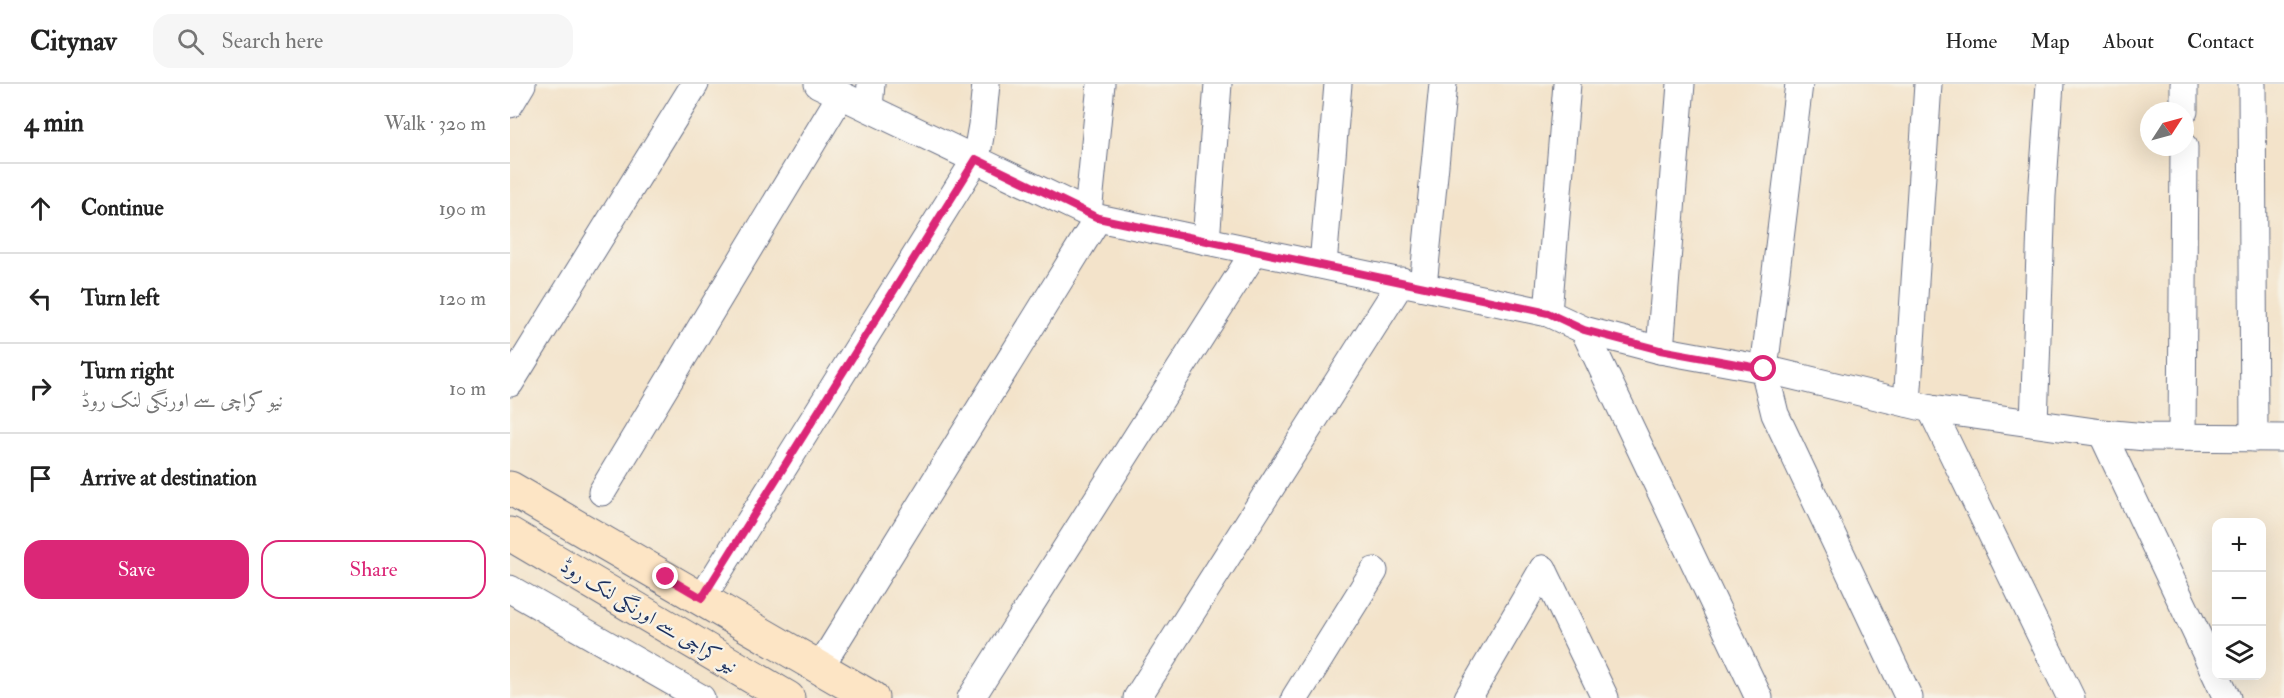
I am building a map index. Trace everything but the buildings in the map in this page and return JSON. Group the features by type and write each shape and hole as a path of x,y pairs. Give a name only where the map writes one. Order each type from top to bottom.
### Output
{"street":[{"path":"510,104 522,84"},
{"path":"510,383 695,84"},
{"path":"702,598 976,159 986,84"},
{"path":"820,668 1093,216 1101,84"},
{"path":"1206,241 1218,84"},
{"path":"1323,265 1338,84"},
{"path":"1137,698 1412,284 1443,84"},
{"path":"1548,313 1567,84"},
{"path":"1660,350 1681,84"},
{"path":"1799,84 1764,369 1775,414 1909,698"},
{"path":"1928,84 1919,406 2071,698"},
{"path":"2034,423 2042,196 2050,84"},
{"path":"2184,84 2184,102"},
{"path":"2252,84 2254,438"},
{"path":"602,492 829,89 870,96 976,159 1093,216 1548,313 1584,330 1660,350 1764,369 1919,406 2102,433 2146,437 2284,438"},
{"path":"2182,437 2184,156"},
{"path":"971,698 1256,251"},
{"path":"1584,330 1759,698"},
{"path":"2102,433 2227,698"},
{"name":"نیو کراچی سے اورنگی لنک روڈ","path":"510,488 872,698"},
{"name":"نیو کراچی سے اورنگی لنک روڈ","path":"510,534 788,698"},
{"path":"1468,698 1543,569 1605,698"},
{"path":"1295,698 1374,571"},
{"path":"645,614 666,577"},
{"path":"510,589 701,698"}],"route":[{"path":"666,577 702,598 976,159 1098,218 1548,313 1584,330 1660,350 1764,369"}]}
